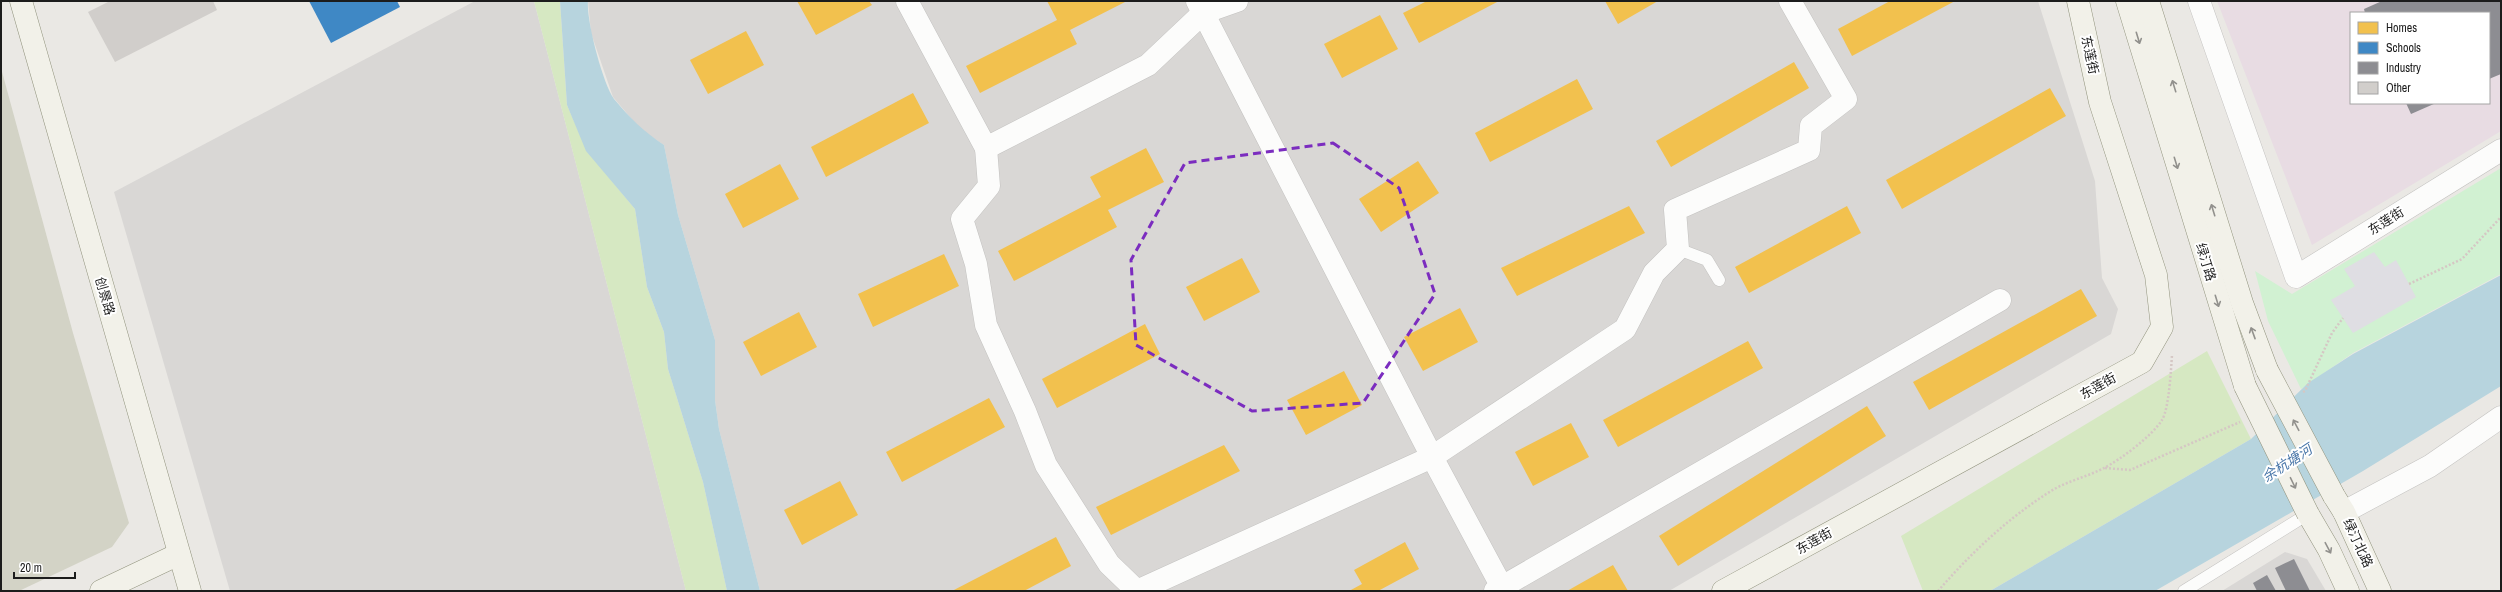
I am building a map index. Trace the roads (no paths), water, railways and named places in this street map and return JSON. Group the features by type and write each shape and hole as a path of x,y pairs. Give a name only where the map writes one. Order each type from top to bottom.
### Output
{"street":[{"name":"创景路","path":"21,1 190,591"},
{"path":"906,1 986,148 989,186 962,219 976,264 986,325 1025,411 1046,465 1109,564 1137,591 1432,457 1625,329 1654,273 1678,249 1675,210 1809,150 1811,126 1846,99 1790,1"},
{"path":"986,148 1148,65 1200,7 1237,1"},
{"name":"东莲街","path":"1723,591 2142,362 2162,327 2156,275 2100,102 2078,1"},
{"name":"绿汀路","path":"2127,1 2244,386 2308,514"},
{"name":"绿汀路","path":"2148,1 2242,303 2267,370 2339,504"},
{"name":"东莲街","path":"2199,1 2296,277 2501,150"},
{"path":"1200,7 1500,590 2000,300"},
{"path":"2339,504 2430,466 2501,417"},
{"name":"绿汀北路","path":"2339,504 2380,591"},
{"path":"2308,514 2329,550 2348,591"},
{"path":"102,591 179,554"}],"lane":[{"path":"1678,249 1707,260 1719,280"},
{"path":"2184,591 2308,514"}],"water":[{"path":"560,1 588,1 592,36 596,52 605,80 614,99 631,118 664,145 678,215 715,340 715,400 719,429 760,591 727,591 703,482 668,369 664,332 647,287 635,209 586,151 567,105"},
{"name":"余杭塘河","path":"2501,275 2501,386 2363,471 2155,591 1990,591 2251,439 2308,383 2353,354"}]}
